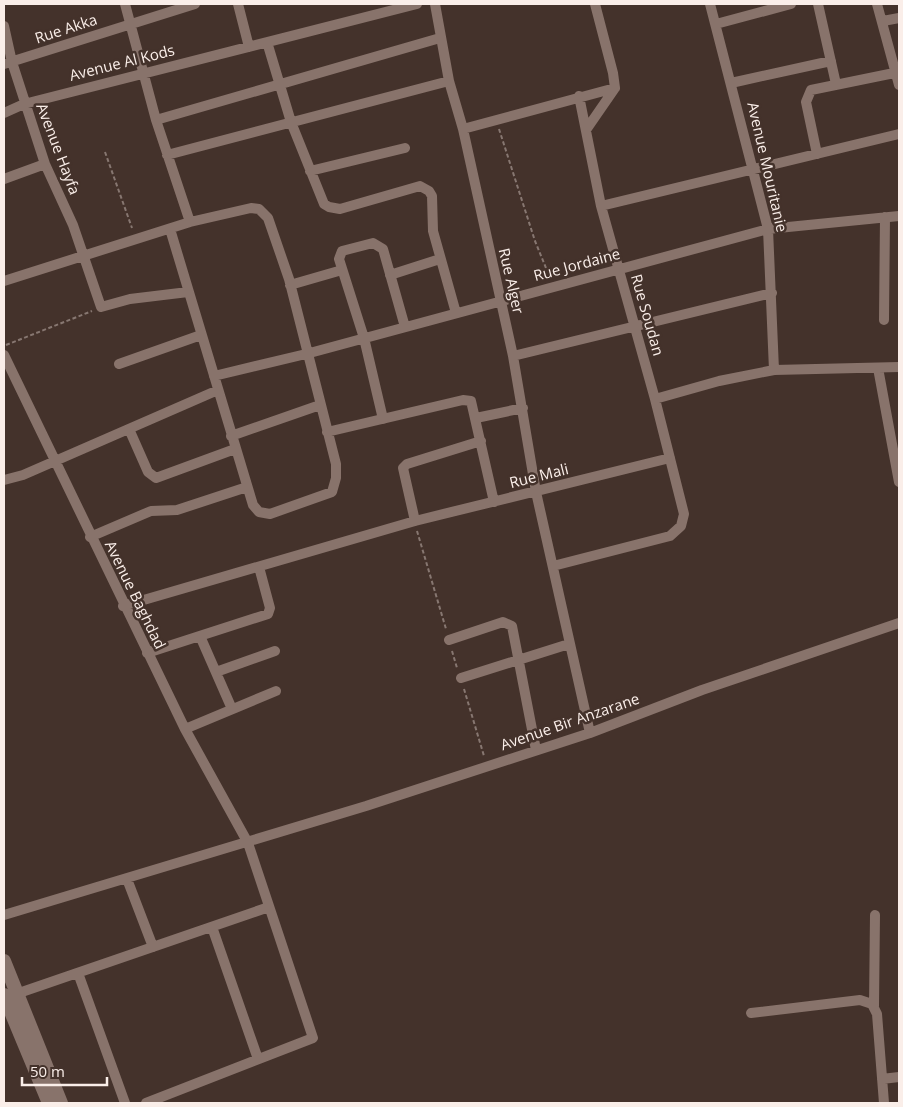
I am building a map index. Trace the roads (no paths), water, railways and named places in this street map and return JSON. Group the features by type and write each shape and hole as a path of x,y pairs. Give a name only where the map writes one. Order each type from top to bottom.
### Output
{"main road":[{"path":"4,961 10,995 49,1103"},
{"path":"10,995 61,1103"}],"street":[{"path":"125,4 156,120 190,222"},
{"name":"Rue Akka","path":"8,63 130,24 178,6 195,4"},
{"path":"238,4 249,47"},
{"name":"Avenue Al Kods","path":"4,113 24,104 417,4"},
{"name":"Rue Alger","path":"434,4 449,82 463,129 513,356 536,492 590,733"},
{"path":"586,130 615,88 613,72 594,4"},
{"name":"Avenue Mouritanie","path":"710,4 768,229 774,370"},
{"path":"716,24 791,4"},
{"path":"818,4 836,84"},
{"path":"877,4 898,73 899,85"},
{"path":"883,21 899,18"},
{"name":"Avenue Hayfa","path":"4,26 8,63 45,164 85,257 101,308 130,299 188,292"},
{"path":"156,120 440,38"},
{"path":"267,42 291,122 324,204 334,209 420,186 425,187 432,196 431,217 440,259 456,314"},
{"path":"731,83 831,61"},
{"path":"817,154 806,98 812,90 898,73"},
{"path":"167,155 449,82"},
{"path":"463,129 579,96 615,88"},
{"name":"Rue Soudan","path":"553,566 670,536 681,526 684,514 655,399 601,206 579,96"},
{"path":"601,206 754,171 899,134"},
{"path":"310,171 405,148"},
{"path":"4,179 45,164"},
{"path":"4,281 85,257 190,222 251,208 259,209 268,218 290,285 306,354 336,464 336,478 332,492 275,513 264,514 253,505 170,229"},
{"name":"Rue Jordaine","path":"214,376 306,354 768,229 899,216"},
{"path":"884,320 885,217"},
{"path":"383,419 364,338 339,258 342,251 373,243 383,249 405,327"},
{"path":"390,275 440,259"},
{"path":"290,285 342,270"},
{"path":"513,356 772,293"},
{"path":"119,364 201,335"},
{"name":"Avenue Baghdad","path":"4,355 146,653 185,730 248,843 313,1038 258,1059"},
{"path":"878,368 899,482"},
{"path":"655,399 719,381 774,370 899,368"},
{"path":"4,480 23,475 218,390"},
{"path":"327,432 463,400 471,401 494,502"},
{"path":"231,436 320,405"},
{"path":"476,418 523,408"},
{"path":"129,429 148,472 156,478 235,449"},
{"path":"414,521 403,468 407,464 481,441"},
{"name":"Rue Mali","path":"123,606 414,521 670,458"},
{"path":"90,537 151,511 177,510 247,487"},
{"path":"146,653 270,612 259,567"},
{"path":"449,640 503,622 512,626 536,750"},
{"name":"Avenue Bir Anzarane","path":"4,915 248,843 590,733 711,687 899,623"},
{"path":"200,636 232,709"},
{"path":"460,678 569,644"},
{"path":"216,672 275,652"},
{"path":"185,730 276,692"},
{"path":"127,879 153,947"},
{"path":"10,995 269,907"},
{"path":"875,915 874,1006 884,1103"},
{"path":"146,1103 258,1059 212,927"},
{"path":"78,973 125,1103"},
{"path":"751,1013 860,1000 874,1006"},
{"path":"882,1079 899,1077"}]}
